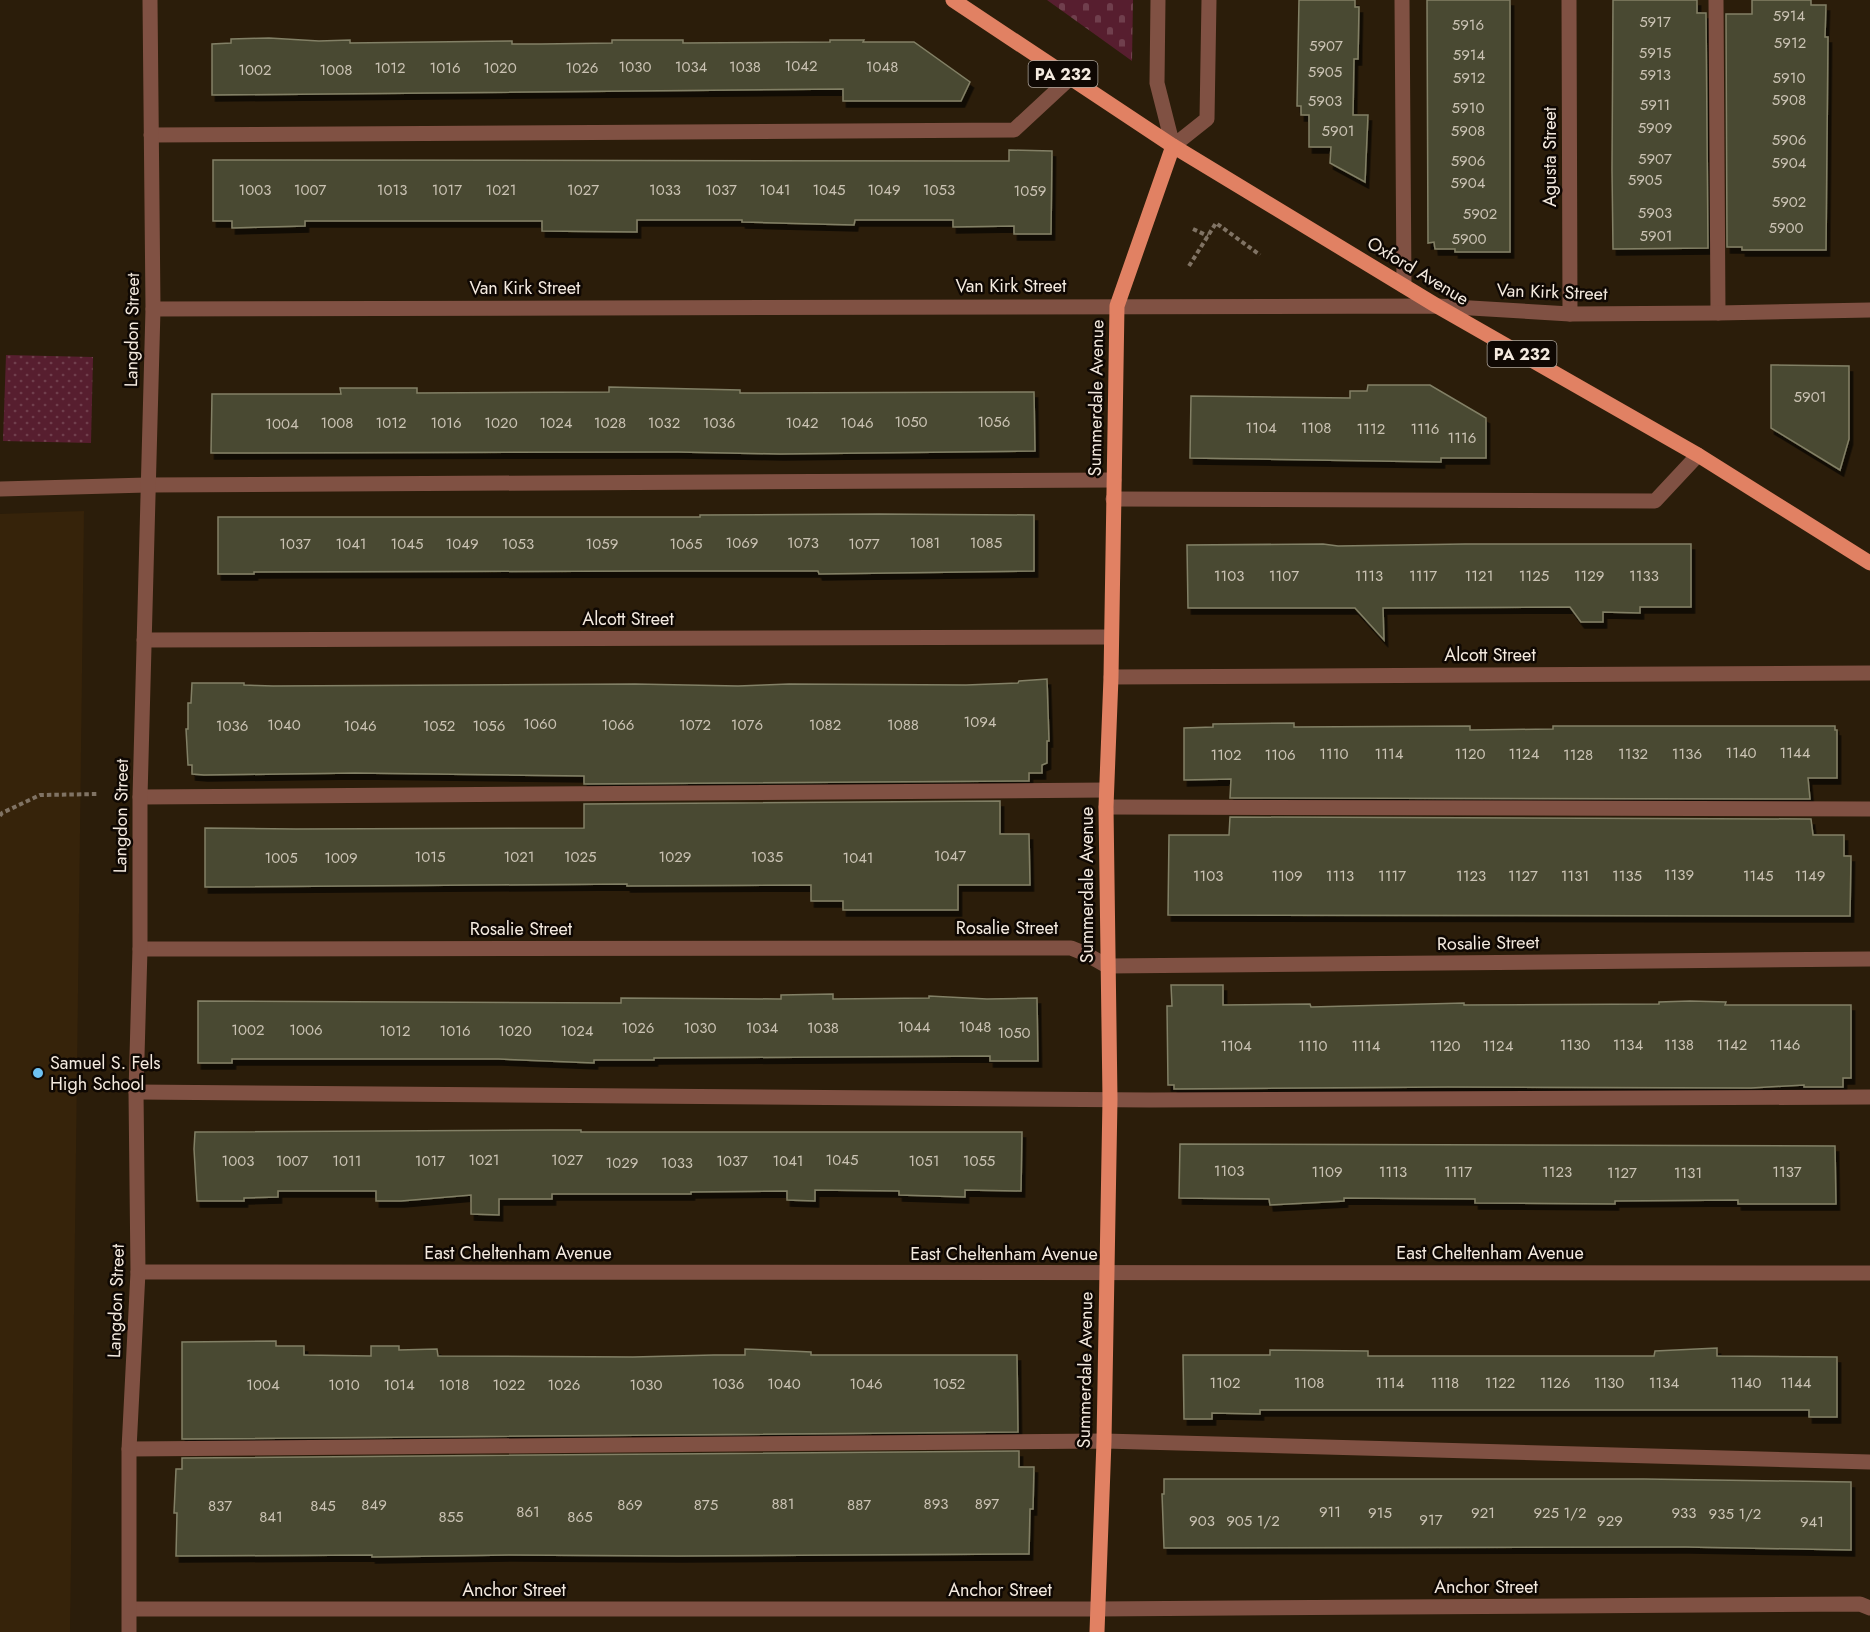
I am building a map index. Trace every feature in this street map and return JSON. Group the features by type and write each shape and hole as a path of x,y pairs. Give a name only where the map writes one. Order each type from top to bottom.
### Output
{"main road":[{"name":"Oxford Avenue","path":"953,0 1173,146 1437,306 1698,455 1870,563"},
{"name":"Summerdale Avenue","path":"1097,1632 1104,1441 1110,1100 1106,790 1111,677 1117,306 1173,146"}],"street":[{"name":"Langdon Street","path":"129,1632 129,1449 138,1272 136,1092 140,949 140,797 153,309 150,0"},
{"path":"1158,0 1157,83 1173,146 1207,119 1209,0"},
{"path":"1402,0 1404,286"},
{"name":"Agusta Street","path":"1569,0 1570,314"},
{"path":"1716,0 1718,313"},
{"path":"151,135 1014,130 1070,79"},
{"name":"Van Kirk Street","path":"153,309 1437,306 1570,314 1870,310"},
{"path":"1113,499 1655,501 1698,455"},
{"path":"0,489 147,485 1114,480"},
{"name":"Alcott Street","path":"144,640 1111,637"},
{"name":"Alcott Street","path":"1111,677 1870,673"},
{"path":"140,797 1106,790"},
{"path":"1106,807 1870,809"},
{"name":"Rosalie Street","path":"140,949 1071,948 1107,966 1870,959"},
{"path":"136,1092 1110,1100 1870,1097"},
{"name":"East Cheltenham Avenue","path":"138,1272 1870,1273"},
{"path":"129,1449 1104,1441 1870,1462"},
{"name":"Anchor Street","path":"130,1609 1097,1609 1848,1604 1860,1604 1870,1608"}],"path":[{"path":"1189,266 1216,223 1260,255"},
{"path":"1192,229 1208,236"},
{"path":"0,816 40,795 99,794"}],"shaded area":[{"name":"Samuel S. Fels High School","path":"84,511 70,1632 0,1632 0,514"}],"green space":[{"path":"1047,0 1133,0 1132,61"},
{"path":"6,355 93,357 91,443 3,441"}],"building":[{"path":"1299,0 1355,0 1355,7 1359,7 1358,59 1354,59 1353,115 1368,115 1365,182 1330,163 1331,147 1309,147 1309,115 1301,115 1301,106 1297,106"},
{"path":"1427,0 1510,0 1510,252 1455,252 1455,249 1435,249 1434,242 1428,243"},
{"path":"1613,0 1697,0 1697,13 1706,13 1708,248 1613,249"},
{"path":"1752,0 1811,0 1811,5 1826,5 1825,37 1828,37 1826,250 1742,250 1742,247 1727,247 1726,14 1752,14"},
{"path":"231,39 350,40 350,43 512,41 512,44 541,44 612,43 612,40 683,40 683,43 830,42 830,40 914,42 970,82 961,101 843,101 843,89 212,95 212,44 231,43"},
{"path":"1009,150 1052,151 1051,234 1014,234 1014,226 953,227 953,220 855,220 854,225 742,222 742,220 637,220 637,232 542,231 542,221 305,221 305,226 232,228 232,221 213,221 213,160 1009,161"},
{"path":"1771,365 1849,366 1849,439 1840,470 1771,428"},
{"path":"1368,385 1430,385 1486,418 1486,458 1441,458 1441,462 1190,458 1191,396 1350,398 1350,391 1367,391"},
{"path":"609,387 740,390 740,393 1034,392 1035,451 780,454 678,452 211,453 212,394 341,394 340,388 417,388 417,393 609,392"},
{"path":"700,515 1034,515 1034,571 819,574 818,571 655,571 218,574 218,517 700,517"},
{"path":"1323,544 1338,546 1691,544 1691,607 1640,607 1640,613 1603,612 1603,622 1581,622 1570,607 1383,608 1384,640 1355,608 1188,608 1187,545"},
{"path":"1047,679 1049,741 1047,741 1047,763 1042,765 1042,773 1029,773 1029,781 584,784 584,776 355,773 204,775 192,774 192,765 188,765 186,729 188,729 188,703 191,703 192,683 244,683 244,685 273,686 966,685 1018,683 1019,681"},
{"path":"1294,723 1294,727 1470,726 1470,730 1553,729 1553,726 1835,726 1837,730 1837,778 1808,778 1810,799 1230,798 1231,779 1184,780 1184,728 1213,727 1213,724"},
{"path":"1000,801 1000,834 1029,834 1030,885 958,885 958,910 843,910 843,901 811,901 811,885 205,887 205,828 584,828 584,804"},
{"path":"1230,817 1811,819 1813,835 1844,835 1844,856 1851,856 1850,916 1168,915 1169,835 1229,835"},
{"path":"1171,985 1223,985 1223,1005 1310,1004 1311,1007 1464,1003 1464,1005 1659,1004 1659,1002 1690,1001 1726,1002 1725,1005 1851,1005 1851,1078 1843,1078 1843,1087 1804,1087 1804,1085 1751,1088 1174,1089 1174,1085 1168,1085 1167,1006 1172,1006"},
{"path":"833,994 833,999 929,998 929,996 987,999 1037,998 1038,1061 990,1061 990,1056 654,1058 654,1060 594,1060 594,1063 499,1059 232,1059 232,1063 198,1063 198,1001 621,1003 621,998 781,999 781,995"},
{"path":"581,1130 581,1132 1022,1132 1021,1191 965,1190 965,1197 899,1195 899,1191 815,1190 815,1201 787,1200 787,1191 552,1194 552,1199 499,1199 499,1215 471,1214 471,1195 376,1201 376,1191 278,1191 278,1197 244,1198 244,1201 197,1201 195,1132"},
{"path":"1180,1144 1835,1146 1836,1204 1738,1204 1738,1200 1615,1201 1615,1204 1475,1203 1475,1199 1344,1198 1344,1201 1270,1205 1269,1199 1179,1198"},
{"path":"276,1341 276,1346 304,1346 304,1355 371,1356 371,1346 399,1346 399,1350 437,1349 438,1356 745,1355 745,1349 811,1352 811,1355 1017,1355 1018,1432 182,1439 182,1342"},
{"path":"1717,1348 1717,1356 1837,1357 1837,1417 1809,1417 1809,1410 1260,1410 1260,1414 1212,1413 1212,1419 1184,1419 1183,1355 1270,1355 1270,1350 1368,1351 1368,1356 1654,1356 1655,1351"},
{"path":"1019,1451 1019,1467 1034,1467 1029,1554 176,1556 177,1513 174,1513 176,1469 182,1469 182,1458"},
{"path":"1164,1479 1644,1479 1851,1482 1851,1550 1686,1547 1164,1548 1162,1494 1164,1494"}],"place":[{"name":"Samuel S. Fels High School","path":"38,1073"}]}
